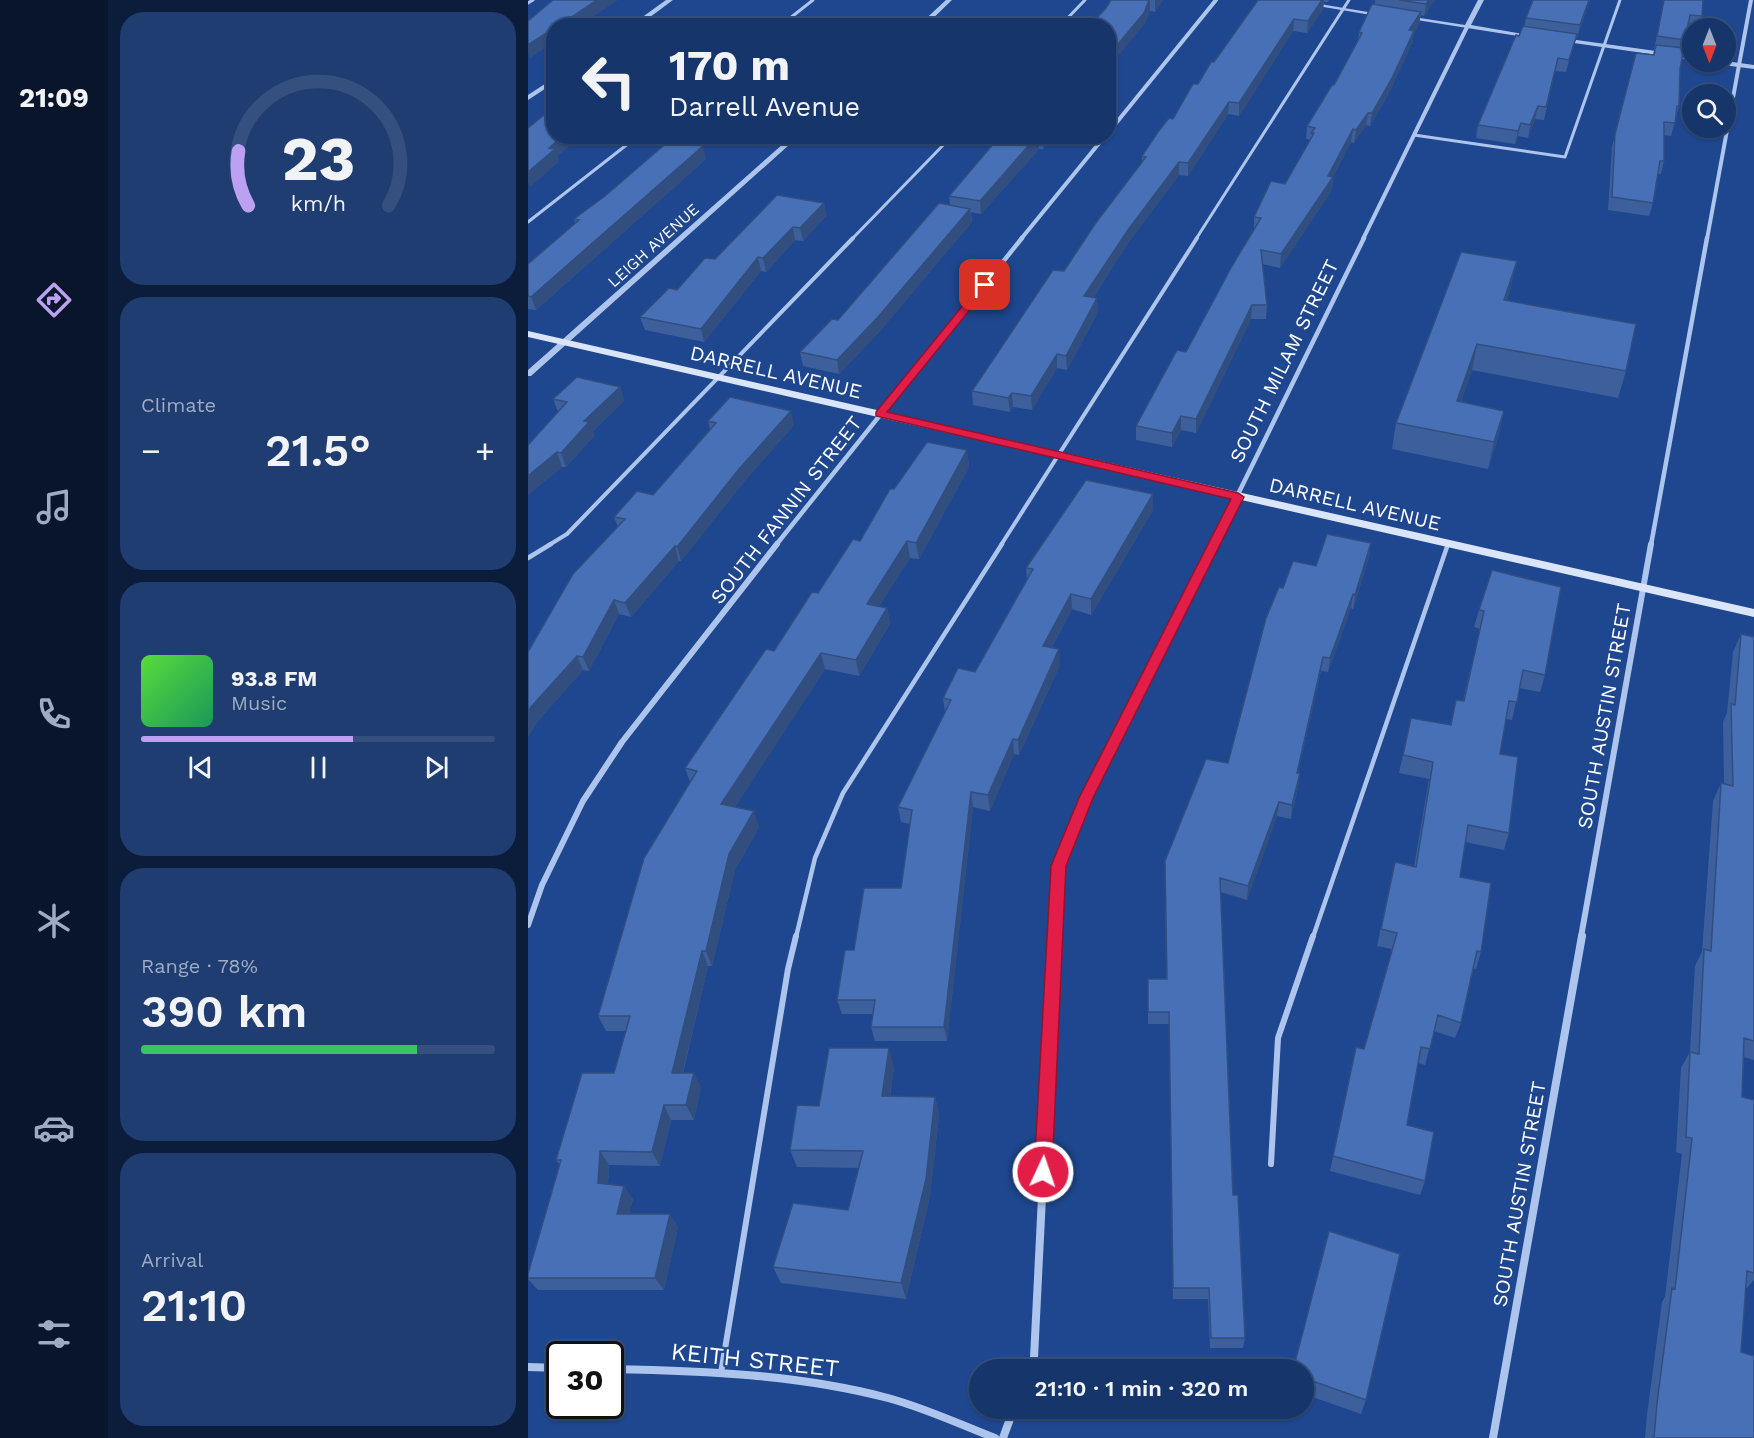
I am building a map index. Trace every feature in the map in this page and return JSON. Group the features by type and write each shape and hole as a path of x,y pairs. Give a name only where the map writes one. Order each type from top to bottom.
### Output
{"main road":[{"name":"DARRELL AVENUE","path":"528,334 1754,613"}],"street":[{"path":"644,18 670,0"},
{"path":"930,18 949,0"},
{"path":"1116,123 1216,0"},
{"path":"1285,0 1388,15"},
{"name":"SOUTH MILAM STREET","path":"1034,1359 1059,866 1086,798 1238,497 1481,0"},
{"name":"SOUTH AUSTIN STREET","path":"1493,1438 1643,587 1752,10 1751,0"},
{"path":"1399,17 1536,37"},
{"path":"1559,40 1682,57"},
{"path":"1736,65 1754,67"},
{"path":"528,98 546,86"},
{"name":"LEIGH AVENUE","path":"528,374 787,144"},
{"name":"SOUTH FANNIN STREET","path":"528,926 542,885 583,801 622,742 880,414 1099,144"},
{"path":"528,1367 546,1368"},
{"name":"KEITH STREET","path":"624,1370 721,1373 797,1380 889,1398 995,1438"},
{"path":"1003,1438 1010,1419"}],"lane":[{"path":"528,3 533,0"},
{"path":"790,18 813,0"},
{"path":"1068,18 1085,0"},
{"path":"721,1373 788,969 815,858 843,793 1348,0"},
{"path":"1414,135 1565,157 1620,0"},
{"path":"528,222 628,144"},
{"path":"528,558 567,534 944,144"},
{"path":"1271,1164 1278,1038 1448,544"}],"building":[{"path":"553,0 597,0 570,18 546,18 546,33 528,45 528,21"},
{"path":"1111,0 1149,0 1144,13 1116,46 1116,18 1097,18"},
{"path":"1258,0 1322,0 1308,21 1294,19 1239,103 1229,102 1188,163 1179,162 1128,230 1084,296 1097,298 1066,356 1057,354 1031,396 1012,393 1008,398 972,391 1053,270 1064,271 1095,224 1146,157 1142,156 1158,132 1169,118 1173,119 1193,84 1198,84 1211,62 1214,62"},
{"path":"1399,0 1429,0 1426,4"},
{"path":"1533,0 1589,0 1580,25 1526,18"},
{"path":"1664,0 1703,0 1702,16 1690,15 1689,18 1682,18 1682,40 1657,36"},
{"path":"1372,4 1421,12 1409,30 1414,31 1392,78 1372,113 1368,113 1356,130 1353,129 1328,176 1333,177 1281,254 1261,250 1267,305 1252,305 1196,419 1181,416 1172,433 1136,426 1177,350 1186,352 1232,266 1261,218 1254,217 1271,181 1285,184 1314,133 1311,133 1315,128 1307,126 1334,85 1362,33 1359,32"},
{"path":"1523,26 1577,34 1569,60 1558,58 1546,107 1538,106 1530,125 1521,123 1518,131 1478,125 1516,35 1519,36"},
{"path":"1656,45 1682,48 1679,106 1677,106 1675,123 1664,122 1664,161 1660,161 1653,203 1612,197 1615,134 1636,53 1654,55"},
{"path":"546,113 546,144 554,144 549,148 555,149 528,172 528,128"},
{"path":"665,144 703,146 531,297 528,296 528,264 579,220 574,219 605,196"},
{"path":"993,144 1030,144 980,201 949,196"},
{"path":"777,195 824,203 800,228 793,227 763,258 758,257 701,329 640,317 669,288 677,290 705,258 715,259"},
{"path":"939,203 970,209 878,317 837,360 800,352 832,319 838,320"},
{"path":"1461,252 1517,261 1504,300 1636,324 1626,371 1477,344 1457,401 1504,411 1494,442 1396,423"},
{"path":"577,377 620,387 584,421 589,422 561,453 557,452 528,476 528,445 567,402 553,399"},
{"path":"730,397 791,411 739,469 677,547 675,546 625,603 614,600 583,657 577,656 528,712 528,652 573,574 625,519 614,517 637,491 653,495 716,423 708,421"},
{"path":"927,442 967,450 916,543 907,541 867,604 887,608 856,660 821,653 721,804 754,811 729,854 706,951 702,951 672,1073 694,1073 686,1105 664,1105 652,1152 600,1151 598,1183 624,1186 617,1214 670,1214 655,1278 528,1278 561,1160 556,1160 582,1073 614,1073 630,1016 598,1016 644,858 697,771 685,768 766,649 774,651 812,592 818,593 853,539 860,541 890,489 894,489"},
{"path":"1086,480 1153,494 1091,599 1071,594 1043,646 1059,649 1018,740 1013,739 988,795 971,792 944,1027 871,1027 875,1000 837,1000 845,950 854,950 864,888 901,888 912,810 898,807 951,700 943,698 958,668 975,672 1033,569 1026,568"},
{"path":"1327,534 1371,543 1355,595 1353,594 1330,658 1323,657 1292,805 1279,802 1248,886 1220,878 1233,1195 1238,1195 1245,1338 1211,1338 1209,1288 1173,1288 1169,1012 1148,1012 1148,979 1167,979 1165,861 1206,759 1228,763 1266,618 1279,587 1283,588 1293,561 1316,566"},
{"path":"1492,570 1561,587 1545,675 1523,670 1517,702 1509,701 1500,754 1518,757 1509,833 1468,825 1460,877 1491,883 1481,952 1477,951 1461,1023 1438,1015 1430,1049 1421,1047 1407,1125 1434,1132 1425,1181 1333,1156 1356,1047 1364,1049 1397,933 1381,929 1395,862 1416,867 1433,762 1403,755 1411,718 1451,725 1456,700 1464,701 1484,611 1479,610"},
{"path":"1741,634 1754,637 1754,1041 1744,1038 1742,1097 1754,1100 1754,1273 1747,1271 1741,1352 1754,1356 1754,1438 1654,1438 1672,1288 1675,1289 1692,1138 1686,1137 1690,1052 1699,1054 1704,949 1711,951 1721,783 1733,786 1731,704 1735,705"},
{"path":"829,1048 889,1048 882,1096 935,1097 926,1179 901,1283 773,1267 793,1203 848,1210 863,1151 790,1150 797,1105 819,1106"},
{"path":"1329,1231 1400,1254 1366,1400 1314,1382 1314,1359 1296,1359"}],"route":[{"path":"985,285 880,414 1238,497 1086,798 1059,866 1043,1172"}]}
